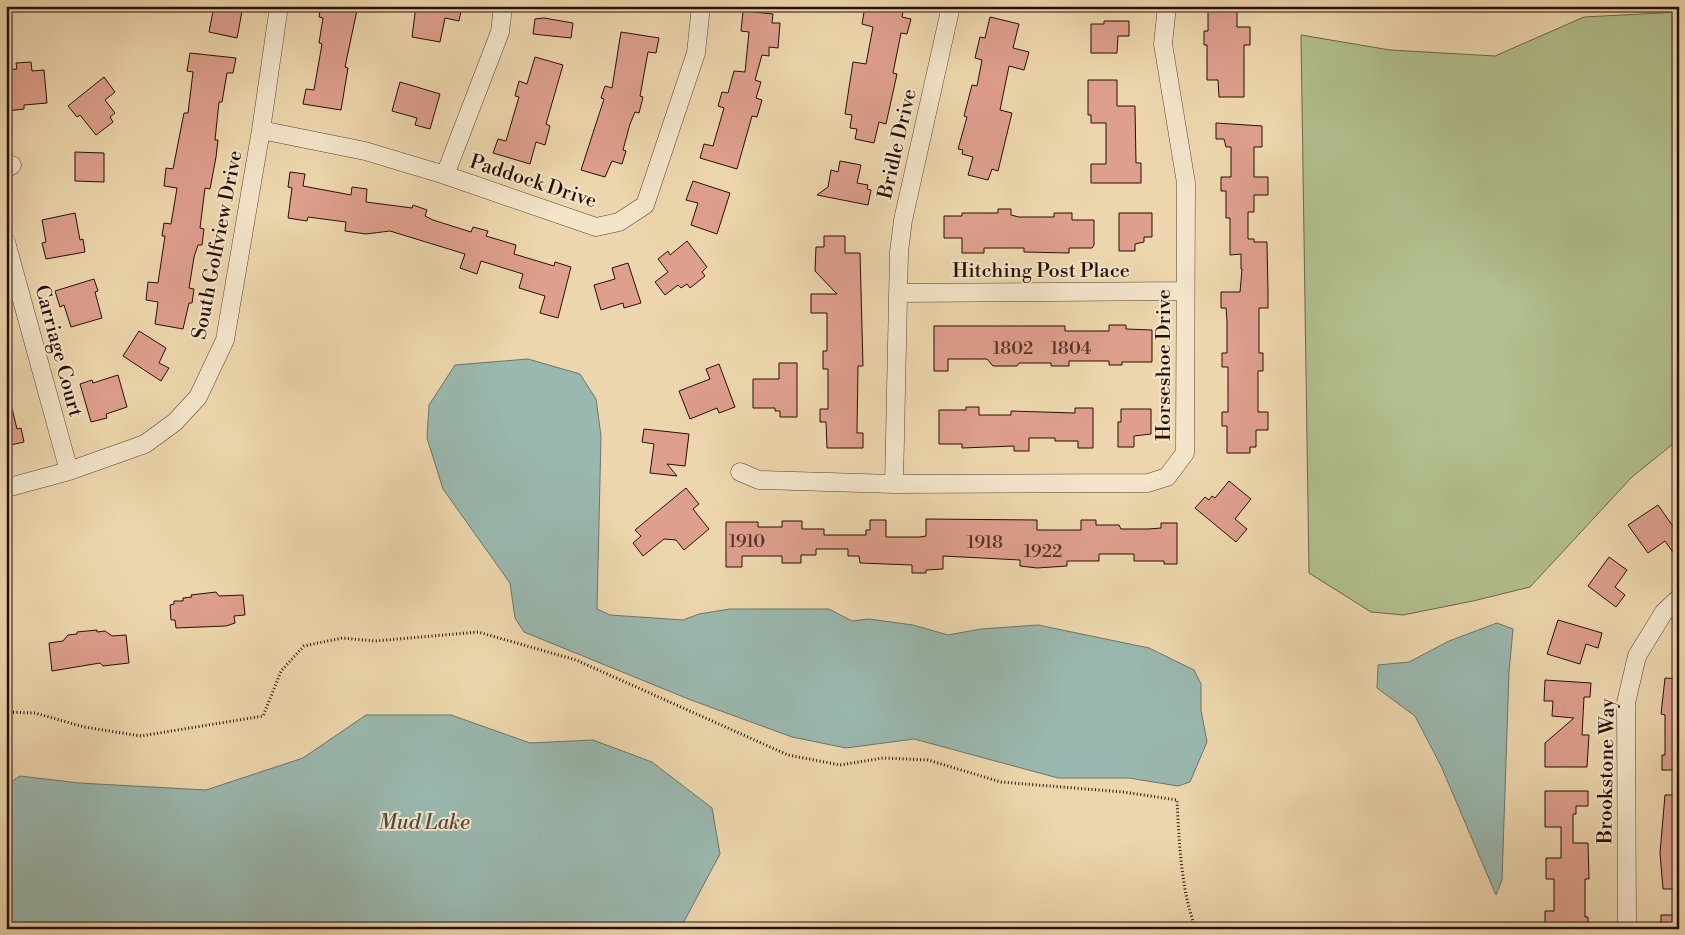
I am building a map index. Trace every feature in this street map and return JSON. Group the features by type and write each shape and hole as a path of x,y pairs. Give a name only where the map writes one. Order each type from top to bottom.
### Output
{"street":[{"name":"South Golfview Drive","path":"6,488 69,470 145,444 175,422 198,397 225,340 262,130 278,6"},
{"path":"445,175 500,32 503,6"},
{"name":"Paddock Drive","path":"262,130 365,151 445,175 596,227 619,222 645,205 696,52 701,6"},
{"name":"Bridle Drive","path":"898,293 899,252 903,220 951,6"},
{"name":"Horseshoe Drive","path":"740,472 759,480 894,484 1148,483 1167,477 1185,453 1186,183 1163,44 1166,6"},
{"name":"Carriage Court","path":"6,242 69,470"},
{"name":"Hitching Post Place","path":"898,293 1185,291"},
{"path":"894,484 898,293"},
{"name":"Brookstone Way","path":"1627,929 1626,703 1637,656 1664,612 1679,598"}],"path":[{"path":"6,712 35,713 84,726 140,736 211,726 263,716 281,672 304,646 342,638 374,641 478,632 576,660 788,755 840,765 883,758 928,760 1001,782 1122,792 1177,800 1178,828 1190,912 1196,929"}],"green space":[{"path":"1679,12 1679,439 1632,477 1530,587 1403,615 1371,612 1309,573 1301,35 1390,50 1495,56 1584,17"}],"water":[{"path":"528,359 580,374 596,399 601,436 597,609 610,615 683,620 699,614 730,609 829,609 852,621 869,619 913,625 948,635 981,629 1038,625 1149,648 1194,670 1201,684 1201,710 1207,742 1190,782 1178,786 1129,778 1058,778 914,739 846,748 792,737 691,700 524,632 515,618 510,583 443,489 427,438 429,405 455,365"},
{"path":"1497,623 1513,629 1509,672 1502,880 1496,895 1441,766 1415,716 1377,688 1378,665 1409,662 1449,641"},
{"name":"Mud Lake","path":"366,715 451,715 530,743 593,740 652,762 712,808 720,854 680,929 6,929 6,785 20,776 79,783 206,790 303,758"}],"building":[{"path":"214,6 243,6 237,38 209,32"},
{"path":"321,6 340,6 357,10 345,67 348,68 341,110 303,104 306,89 314,90 322,44 319,43 323,18 319,17"},
{"path":"416,6 462,6 459,21 445,18 440,42 412,37"},
{"path":"865,6 904,6 902,17 911,19 907,34 901,33 893,73 897,74 886,124 879,122 874,143 855,139 857,129 850,128 852,115 845,114 853,62 866,64 873,27 862,24"},
{"path":"1208,6 1231,6 1231,10 1237,10 1237,27 1250,27 1250,45 1244,45 1244,97 1219,97 1218,80 1207,80 1207,45 1204,45 1204,31 1208,31"},
{"path":"743,11 773,14 772,23 780,23 778,48 769,47 769,56 762,55 755,80 761,82 756,98 762,100 757,117 752,116 737,169 700,158 704,144 713,146 724,108 718,106 722,92 728,93 734,71 745,72 749,32 741,31"},
{"path":"990,17 1019,24 1013,48 1029,52 1024,70 1009,66 1000,110 1012,113 998,171 992,169 988,180 968,175 973,157 962,154 963,150 958,149 967,117 964,116 972,85 977,86 982,60 975,58 980,37 985,38"},
{"path":"544,18 573,23 571,38 533,34 535,19"},
{"path":"1104,21 1129,21 1129,36 1118,36 1117,53 1091,53 1091,24 1104,24"},
{"path":"621,32 659,38 656,53 648,52 640,96 643,97 639,113 635,112 630,124 623,150 626,151 622,164 612,161 605,177 581,170 604,99 601,98 605,86 612,88"},
{"path":"190,53 236,58 233,73 227,73 222,102 219,102 215,140 218,140 216,157 210,189 205,188 200,228 204,229 202,245 198,245 194,257 189,288 194,289 192,303 189,303 183,329 155,324 158,302 146,300 148,282 158,283 165,236 162,236 164,223 171,224 177,188 164,186 166,168 173,169 184,113 188,113 193,72 187,71"},
{"path":"535,57 563,65 546,124 550,126 545,145 536,142 530,164 493,153 498,139 506,141 519,97 515,96 519,81 527,84"},
{"path":"31,62 32,71 44,70 47,103 24,105 24,109 8,111 6,70 17,69 16,63"},
{"path":"104,77 115,92 105,100 115,113 110,117 113,122 96,135 80,115 77,117 68,106"},
{"path":"1088,80 1117,80 1117,106 1135,106 1136,163 1141,163 1141,183 1091,183 1091,164 1106,164 1106,123 1091,123 1091,115 1088,115"},
{"path":"400,82 440,94 430,129 415,125 417,118 392,111"},
{"path":"1216,123 1262,126 1262,147 1254,147 1254,177 1268,177 1268,195 1254,195 1254,212 1248,212 1248,239 1254,239 1254,242 1267,242 1268,292 1268,308 1259,308 1259,353 1263,353 1263,371 1258,371 1258,412 1268,412 1268,430 1256,430 1256,447 1250,447 1250,453 1227,453 1227,426 1222,426 1222,412 1228,412 1228,367 1222,367 1222,353 1227,353 1227,321 1226,308 1221,308 1221,292 1240,292 1242,269 1241,254 1230,255 1230,218 1226,218 1226,191 1221,191 1221,177 1231,177 1231,147 1226,147 1224,139 1216,139"},
{"path":"75,152 104,153 104,182 75,181"},
{"path":"840,161 861,165 857,183 868,185 867,189 871,190 868,205 817,195 828,187 831,170 838,172"},
{"path":"290,172 305,174 303,186 351,195 352,187 367,189 366,202 412,208 413,205 427,210 425,216 433,220 471,232 473,227 488,231 486,236 516,245 514,254 554,266 555,262 571,267 558,318 540,313 545,296 519,288 523,274 481,261 477,274 460,268 465,254 390,231 366,234 345,231 346,222 308,217 307,221 288,218 292,188 288,187"},
{"path":"693,181 730,193 717,234 691,225 698,203 686,200"},
{"path":"998,209 1011,209 1011,215 1019,217 1054,217 1054,213 1072,213 1072,220 1094,220 1094,245 1092,248 1069,248 1069,253 1024,252 1024,248 984,248 984,253 962,253 962,238 944,238 944,216 962,216 962,213 998,213"},
{"path":"75,213 80,240 83,239 85,252 46,259 42,243 46,242 42,220"},
{"path":"1119,213 1152,213 1152,237 1144,237 1144,242 1135,244 1135,251 1119,251"},
{"path":"824,236 845,236 845,253 860,253 863,366 858,366 857,433 863,433 863,448 827,448 826,422 820,422 820,409 828,409 828,369 823,369 823,351 827,351 827,313 811,313 811,294 837,294 815,271 816,247 824,247"},
{"path":"687,241 707,267 702,272 705,276 690,288 687,284 681,288 678,285 665,295 655,282 668,272 658,259 668,251 670,255"},
{"path":"628,263 641,303 624,308 623,303 601,310 594,285 615,279 612,268"},
{"path":"94,279 98,291 95,292 102,318 71,327 64,305 60,307 55,291"},
{"path":"1109,325 1126,325 1126,329 1152,330 1152,362 1122,362 1122,365 1109,365 1109,361 1069,361 1069,366 1051,366 1051,363 1019,363 1017,366 993,366 987,359 948,359 948,371 934,371 934,326 1065,326 1065,331 1109,331"},
{"path":"139,331 166,348 159,363 169,368 161,381 123,356"},
{"path":"779,363 797,363 797,417 780,417 780,411 775,411 775,408 753,408 753,379 779,379"},
{"path":"719,364 735,407 719,413 717,408 690,419 679,391 710,379 706,369"},
{"path":"118,375 127,407 106,414 107,418 91,422 80,384 92,380 93,383"},
{"path":"11,404 17,429 21,428 24,442 6,446 6,405"},
{"path":"966,407 979,407 979,415 1011,415 1011,411 1075,413 1075,408 1093,408 1093,448 1078,448 1078,441 1055,441 1055,438 1029,438 1029,451 1014,451 1014,446 962,448 962,444 939,444 939,410 966,410"},
{"path":"1121,409 1151,409 1151,434 1134,436 1134,447 1118,447 1118,422 1121,422"},
{"path":"644,429 689,434 685,466 667,464 677,476 650,473 654,444 642,442"},
{"path":"1229,481 1251,499 1235,519 1247,529 1236,542 1195,508 1205,497 1209,500 1212,496 1215,498"},
{"path":"686,488 699,504 693,509 709,529 684,550 676,540 664,539 643,556 633,543 641,536 635,530"},
{"path":"1658,505 1679,535 1679,561 1665,541 1648,553 1628,525"},
{"path":"926,519 1037,520 1037,530 1081,530 1081,520 1096,520 1096,525 1119,525 1121,529 1161,528 1161,523 1177,523 1177,564 1164,564 1164,561 1134,561 1134,554 1099,554 1099,561 1067,561 1067,566 1037,568 1020,566 1020,560 943,556 943,569 926,570 926,573 912,573 912,565 860,563 859,556 848,556 848,549 816,549 816,555 801,555 801,563 782,563 782,556 742,556 742,567 726,567 726,522 758,522 758,527 782,527 782,521 802,521 802,529 824,529 824,535 866,535 866,530 870,530 870,520 886,520 886,537 920,537 926,536"},
{"path":"1609,557 1627,570 1615,587 1625,595 1616,607 1588,586"},
{"path":"216,592 219,596 243,595 245,615 234,616 235,623 226,626 176,628 175,620 171,620 170,605 174,604 174,601 183,601 183,598 192,597 191,595"},
{"path":"1558,620 1602,633 1598,648 1586,644 1580,664 1547,654"},
{"path":"97,630 97,632 105,631 112,636 126,635 129,663 103,666 100,663 52,671 49,643 63,641 68,635 77,634 77,632"},
{"path":"1665,678 1679,679 1679,770 1662,770 1662,755 1665,755 1665,715 1661,714"},
{"path":"1545,680 1591,683 1590,697 1584,697 1582,735 1589,735 1587,767 1545,767 1545,743 1574,718 1552,716 1553,701 1544,701"},
{"path":"1545,791 1588,791 1588,806 1576,806 1576,814 1573,814 1573,843 1588,843 1589,879 1585,879 1585,917 1588,917 1588,929 1545,929 1545,911 1554,911 1554,879 1546,879 1546,858 1561,858 1561,827 1545,827"},
{"path":"1665,795 1679,795 1679,889 1663,889 1660,853"},
{"path":"1661,915 1679,915 1679,929 1661,929"}]}
